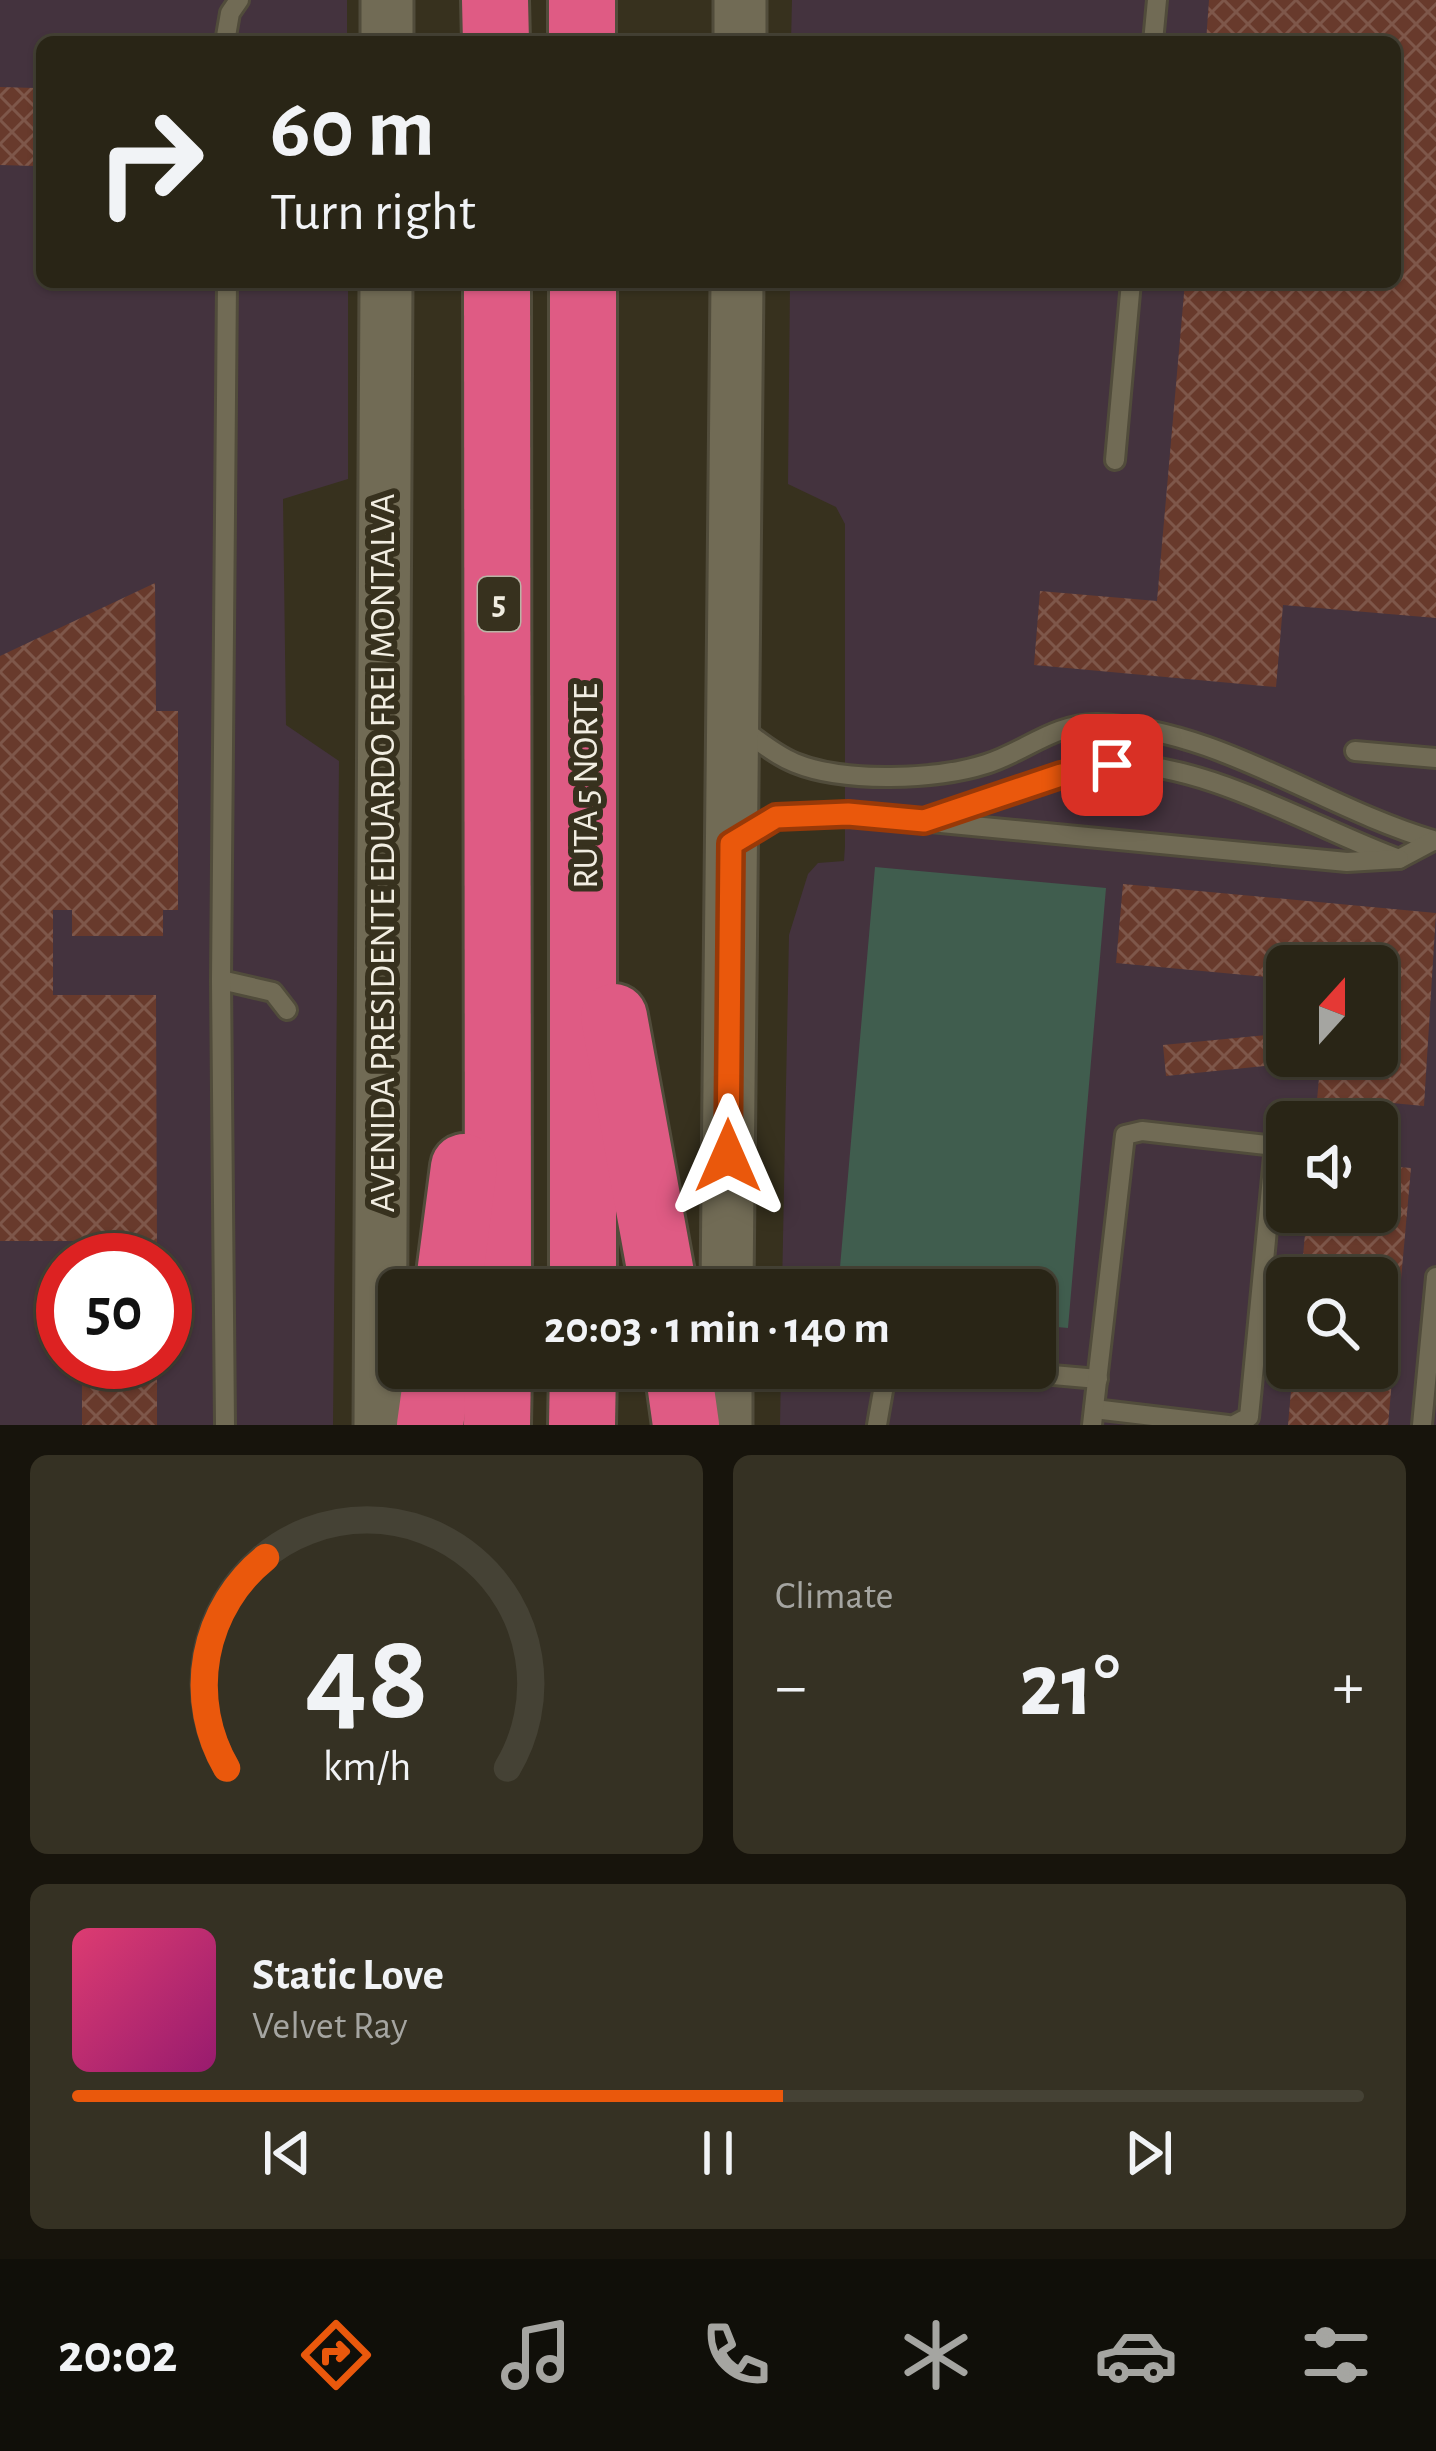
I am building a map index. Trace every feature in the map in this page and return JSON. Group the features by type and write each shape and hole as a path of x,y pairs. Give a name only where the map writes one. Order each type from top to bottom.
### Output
{"highway":[{"path":"495,0 496,36"},
{"path":"581,36 582,0"},
{"name":"5","path":"497,288 498,1269"},
{"name":"RUTA 5 NORTE","path":"583,288 584,1269"},
{"path":"586,836 660,1269"},
{"path":"451,1269 501,926"},
{"path":"430,1425 435,1389"},
{"path":"497,1425 498,1389"},
{"path":"583,1389 583,1425"},
{"path":"681,1389 686,1425"}],"main road":[{"path":"387,0 387,36"},
{"path":"740,0 740,36"},
{"name":"AVENIDA PRESIDENTE EDUARDO FREI MONTALVA","path":"380,1425 386,288"},
{"path":"727,1269 736,288"},
{"path":"726,1389 726,1425"}],"lane":[{"path":"226,36 230,13 239,0"},
{"path":"1154,36 1157,0"},
{"path":"225,1425 221,980 227,288"},
{"path":"1115,460 1130,288"},
{"path":"732,722 793,763 855,776 987,764 1059,729 1095,724 1136,729 1251,764 1434,841"},
{"path":"1355,751 1436,758"},
{"path":"924,821 1061,775 1112,765 1212,783 1399,859"},
{"path":"731,844 776,817 848,814 1347,862 1399,859 1434,841"},
{"path":"221,980 273,992 287,1010"},
{"path":"1142,1131 1275,1146 1249,1417 1231,1425 1093,1417 1125,1135 1142,1131"},
{"path":"1422,1425 1436,1277"},
{"path":"1056,1375 1098,1379"},
{"path":"877,1425 883,1389"}],"shaded area":[{"path":"0,0 347,0 347,36 36,36 36,288 348,288 348,479 283,499 286,725 339,761 333,1425 0,1425"},
{"path":"792,0 1436,0 1436,1425 780,1425 781,1389 1056,1389 1056,1269 782,1269 789,935 808,874 818,863 844,861 845,524 836,507 788,484 790,288 1401,288 1401,36 791,36"}],"green space":[{"path":"875,867 1106,888 1068,1328 1056,1327 1056,1269 840,1269"}],"building":[{"path":"1209,0 1436,0 1436,618 1283,605 1276,687 1034,665 1040,591 1157,601 1184,288 1401,288 1401,36 1206,36"},
{"path":"0,87 36,88 34,166 0,165"},
{"path":"155,583 156,711 178,711 178,910 163,910 163,936 72,936 72,910 53,910 53,995 156,995 157,1233 36,1233 36,1241 0,1241 0,656"},
{"path":"1123,884 1436,913 1424,1106 1398,1101 1317,1101 1319,1077 1398,1077 1398,945 1266,945 1266,977 1116,963"},
{"path":"1266,1035 1266,1066 1166,1076 1163,1045"},
{"path":"1398,1167 1411,1168 1398,1313 1398,1257 1303,1257 1305,1233 1398,1233"},
{"path":"82,1389 157,1389 157,1425 82,1425"},
{"path":"1291,1389 1391,1389 1388,1425 1288,1425"}],"route":[{"path":"728,1156 731,844 776,817 848,814 924,821 1061,775 1112,765"}]}
